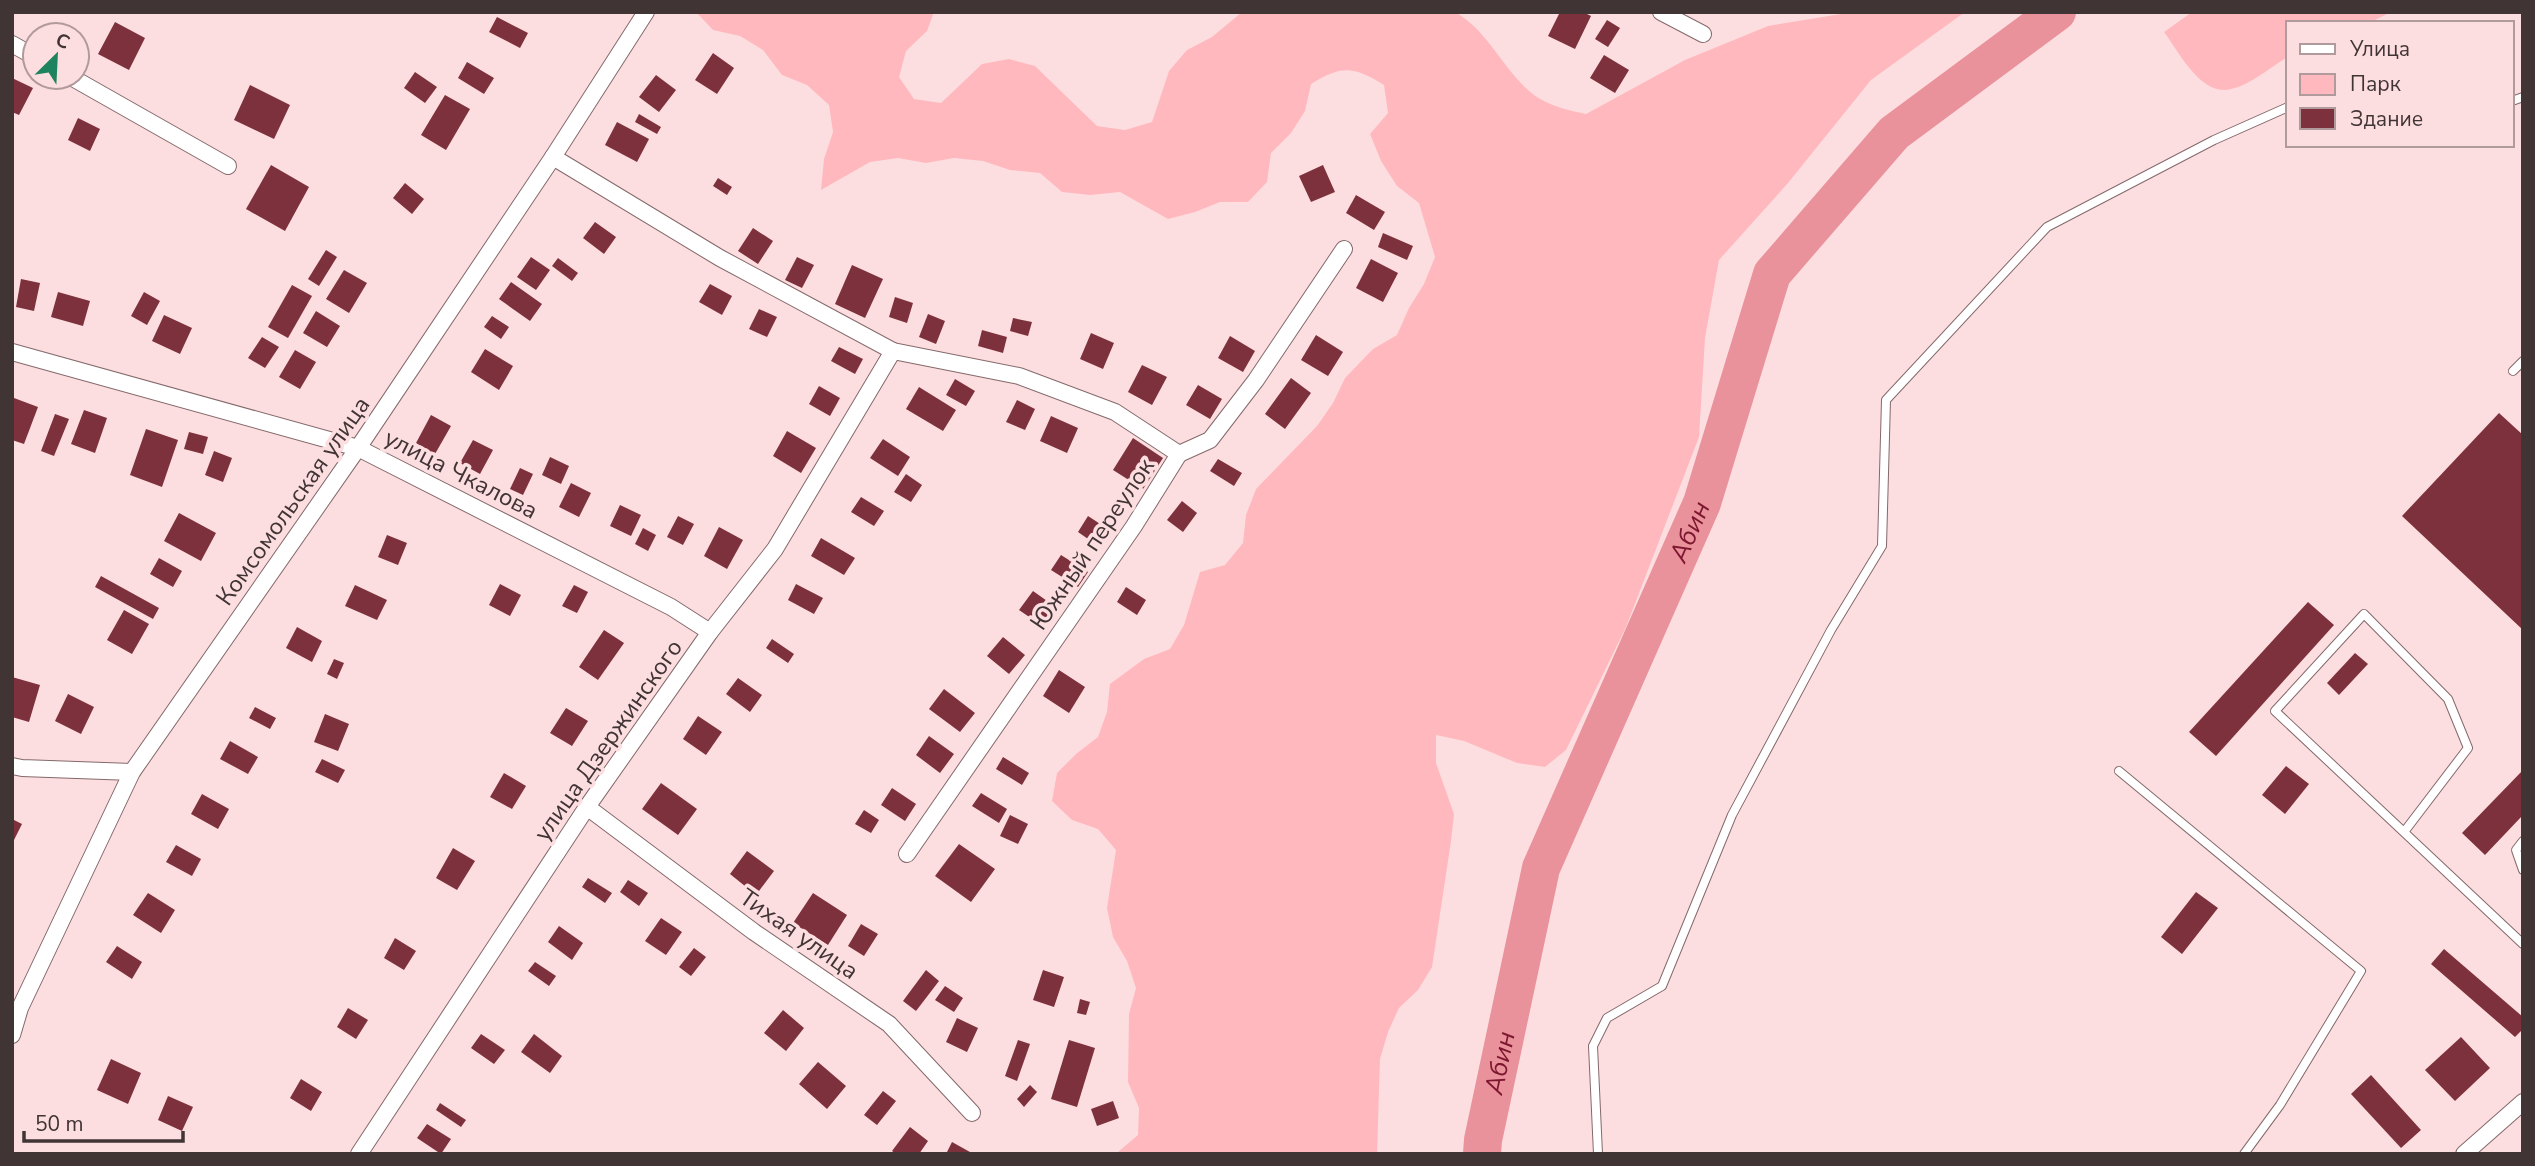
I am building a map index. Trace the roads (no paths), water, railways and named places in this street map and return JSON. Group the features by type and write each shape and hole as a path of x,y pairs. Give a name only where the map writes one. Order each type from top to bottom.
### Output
{"street":[{"name":"Комсомольская улица","path":"12,1035 20,1008 132,772 358,447 553,157 646,12"},
{"path":"1661,12 1703,34"},
{"path":"91,88 229,166"},
{"name":"Южный переулок","path":"553,157 720,258 892,351 1019,376 1115,412 1179,454 1134,526 907,853"},
{"path":"1179,454 1210,440 1256,380 1343,249"},
{"name":"улица Дзержинского","path":"359,1154 587,807 710,632 775,549 892,351"},
{"name":"улица Чкалова","path":"12,352 358,447 671,607 710,632"},
{"path":"12,766 132,772"},
{"name":"Тихая улица","path":"587,807 754,932 890,1024 972,1113"},
{"path":"2463,1154 2523,1102"}],"lane":[{"path":"1598,1154 1593,1046 1607,1018 1662,986 1732,815 1831,630 1882,547 1886,400 2047,227 2214,140 2286,108"},
{"path":"2514,371 2523,361"},
{"path":"2404,832 2468,748 2448,699 2364,614 2275,711 2523,944"},
{"path":"2119,771 2361,971 2280,1105 2244,1154"},
{"path":"2523,841 2516,850 2523,870"}],"waterway":[{"name":"Абин","path":"1482,1154 1541,868 1702,503 1772,274 1894,133 2057,12"}]}
